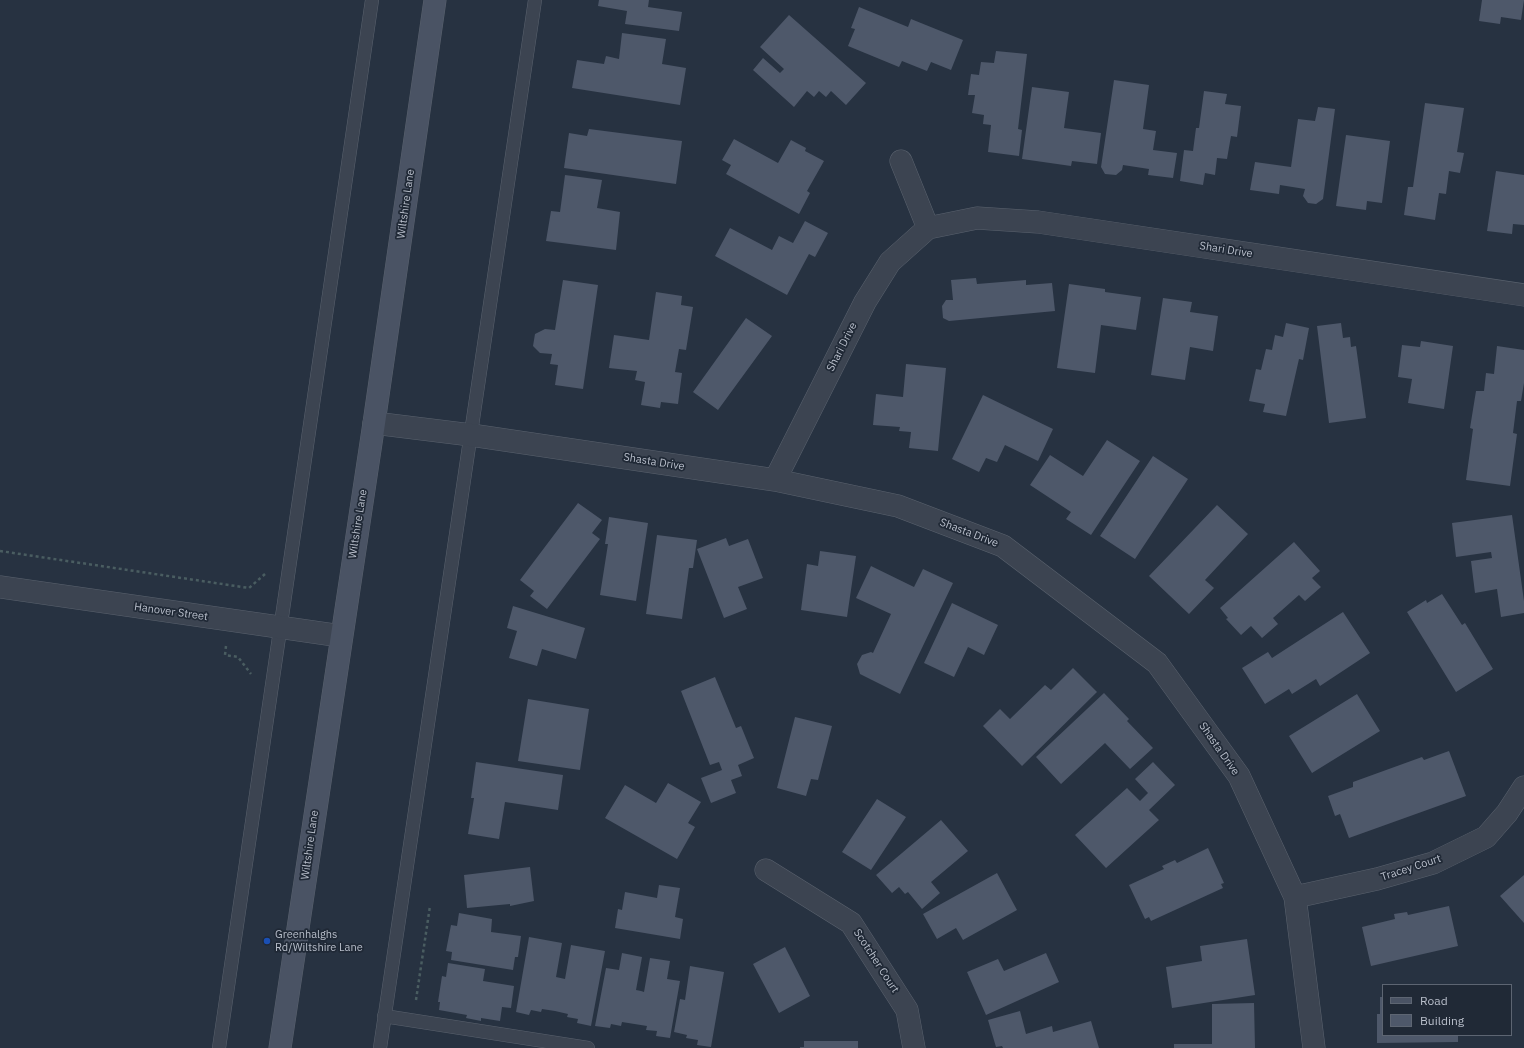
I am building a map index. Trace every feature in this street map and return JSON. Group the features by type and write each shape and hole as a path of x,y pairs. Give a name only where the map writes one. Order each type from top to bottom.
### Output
{"main road":[{"name":"Wiltshire Lane","path":"280,1048 374,423 435,0"}],"street":[{"path":"901,161 928,228"},
{"name":"Shari Drive","path":"775,480 865,302 890,262 928,228 977,218 1038,222 1524,295"},
{"name":"Shasta Drive","path":"374,423 472,435 775,480 898,506 1003,546 1157,662 1239,776 1295,897 1314,1048"},
{"name":"Hanover Street","path":"0,587 341,636"},
{"name":"Tracey Court","path":"1295,897 1377,879 1433,863 1486,837 1507,813 1524,787"},
{"name":"Scotcher Court","path":"766,870 852,923 908,1010 914,1048"}],"lane":[{"path":"219,1048 372,0"},
{"path":"380,1048 472,435 535,0"},
{"path":"384,1016 588,1048"}],"path":[{"path":"0,551 248,588"},
{"path":"234,586 225,655 238,657 251,674 250,682"},
{"path":"413,1020 430,906"}],"building":[{"path":"599,0 649,0 648,7 682,12 679,31 625,24 627,11 598,6"},
{"path":"1482,0 1524,0 1521,20 1501,17 1500,24 1479,21"},
{"path":"859,7 908,27 911,19 963,40 951,70 931,62 927,71 902,61 899,67 848,46 855,29 851,28"},
{"path":"789,15 866,83 846,105 831,91 826,97 819,91 814,97 807,91 794,107 753,70 763,58 780,73 784,69 760,47"},
{"path":"622,33 666,39 662,64 686,68 680,105 572,88 577,60 604,64 606,56 619,59"},
{"path":"996,51 1027,54 1018,129 1022,130 1019,156 988,152 991,125 983,124 984,115 972,113 975,95 968,95 971,74 979,75 981,62 994,63"},
{"path":"1114,80 1149,85 1143,129 1156,131 1153,150 1177,153 1173,178 1148,175 1149,169 1123,165 1122,170 1116,175 1105,174 1101,167"},
{"path":"1032,87 1069,92 1064,128 1101,133 1097,164 1072,161 1071,166 1022,159"},
{"path":"1204,91 1227,94 1225,104 1241,106 1237,137 1231,136 1227,159 1217,158 1215,175 1205,173 1203,185 1180,181 1184,150 1193,151 1196,128 1199,128"},
{"path":"1425,103 1464,108 1457,152 1464,153 1460,173 1449,171 1446,194 1439,193 1435,220 1404,215 1408,187 1413,187"},
{"path":"1318,107 1335,109 1323,199 1316,204 1308,203 1303,196 1305,189 1280,185 1279,194 1250,190 1255,162 1291,167 1298,119 1315,121"},
{"path":"589,129 682,141 676,184 564,168 569,133 587,136"},
{"path":"1346,135 1390,141 1382,203 1367,201 1366,210 1336,206"},
{"path":"734,139 778,163 791,140 806,148 805,151 824,161 807,191 810,193 799,214 726,174 731,165 722,160"},
{"path":"1496,171 1524,175 1524,225 1513,224 1512,234 1487,231"},
{"path":"565,175 602,180 597,208 620,212 616,250 546,241 551,211 560,212"},
{"path":"805,221 828,233 815,257 809,254 787,295 715,256 730,228 772,250 779,236 793,243"},
{"path":"976,278 977,284 1026,280 1026,285 1052,283 1055,311 949,321 943,318 942,306 946,300 953,300 951,280"},
{"path":"563,280 598,285 583,389 555,385 558,365 550,364 552,354 540,353 533,346 535,334 545,329 555,330"},
{"path":"1069,284 1105,289 1105,292 1141,297 1136,330 1101,325 1095,373 1057,368"},
{"path":"656,292 682,296 681,305 693,307 686,350 679,349 675,372 682,373 678,404 661,402 660,408 641,405 645,382 635,380 637,371 609,368 614,335 649,340"},
{"path":"1163,298 1192,302 1190,312 1218,316 1213,351 1190,347 1185,380 1151,375"},
{"path":"746,318 772,336 718,410 693,392"},
{"path":"1286,323 1309,328 1303,360 1299,359 1286,416 1263,412 1265,404 1249,401 1256,369 1261,370 1266,349 1272,350 1275,335 1283,337"},
{"path":"1341,323 1343,338 1350,337 1351,347 1356,346 1366,418 1329,423 1317,326"},
{"path":"1421,341 1453,346 1444,409 1408,403 1412,379 1398,377 1402,345 1420,347"},
{"path":"1497,346 1524,350 1524,383 1521,401 1517,401 1513,433 1517,434 1510,486 1466,480 1473,429 1470,428 1476,391 1484,391 1486,373 1494,374"},
{"path":"906,364 946,368 938,451 909,448 911,432 899,431 900,427 873,425 876,394 903,397"},
{"path":"983,395 1053,429 1038,461 1005,445 997,462 986,458 979,472 952,459"},
{"path":"1107,440 1140,461 1091,535 1066,519 1071,512 1030,485 1050,455 1083,476"},
{"path":"1153,456 1188,479 1135,559 1100,536"},
{"path":"578,503 602,520 592,533 600,539 547,609 530,596 534,591 520,580"},
{"path":"1217,505 1248,534 1205,580 1214,588 1189,614 1149,576"},
{"path":"1512,515 1524,601 1524,613 1501,617 1497,589 1475,593 1471,561 1492,558 1491,552 1456,557 1452,523"},
{"path":"609,517 648,523 636,601 600,595 608,544 605,544"},
{"path":"657,535 697,540 693,568 689,568 682,619 646,614"},
{"path":"726,538 729,546 748,539 763,578 738,587 747,609 724,618 697,549"},
{"path":"1294,542 1320,571 1312,578 1321,587 1305,601 1299,595 1273,618 1278,624 1262,638 1251,626 1241,635 1226,619 1228,618 1220,608"},
{"path":"820,551 856,556 847,617 801,610 807,564 818,566"},
{"path":"871,566 914,587 923,569 953,583 900,694 860,674 857,664 862,655 871,652 873,653 891,614 856,598"},
{"path":"1442,594 1462,625 1465,623 1493,669 1456,692 1407,612 1426,600 1427,603"},
{"path":"952,603 998,625 984,655 968,647 954,677 924,663"},
{"path":"513,606 585,628 576,659 542,649 537,666 509,658 517,631 507,628"},
{"path":"1343,612 1370,653 1320,686 1316,679 1292,694 1289,689 1265,704 1242,668 1268,652 1272,658"},
{"path":"1073,668 1097,692 1022,766 983,726 1000,709 1010,719 1045,685 1051,690"},
{"path":"715,677 736,728 741,726 754,758 738,765 742,776 731,780 736,793 711,803 701,778 722,770 719,762 710,765 681,691"},
{"path":"1104,693 1129,719 1127,721 1153,748 1130,769 1105,743 1061,784 1036,757"},
{"path":"1357,694 1380,731 1312,773 1289,736"},
{"path":"528,699 589,709 580,770 518,761"},
{"path":"795,717 832,726 818,780 811,779 806,796 777,788"},
{"path":"1449,751 1466,796 1349,838 1340,814 1335,816 1328,796 1353,787 1353,782 1422,757 1424,760"},
{"path":"476,762 563,775 558,810 505,802 499,839 468,834 474,798 471,798"},
{"path":"1153,762 1175,785 1149,810 1159,820 1106,868 1075,835 1127,788 1140,801 1148,793 1135,779"},
{"path":"668,783 701,802 688,823 695,827 677,859 605,818 625,785 656,803"},
{"path":"877,799 906,817 871,870 842,852"},
{"path":"941,820 968,851 931,882 940,893 922,909 908,892 905,894 899,887 892,893 876,875"},
{"path":"1208,848 1224,883 1221,884 1223,888 1151,921 1149,917 1145,919 1129,885 1164,869 1162,866 1175,860 1177,863"},
{"path":"530,867 534,901 510,906 510,904 467,908 464,875"},
{"path":"997,873 1017,910 963,940 956,928 937,939 923,914"},
{"path":"1524,875 1524,923 1500,896"},
{"path":"659,885 680,888 675,917 683,919 680,939 615,928 618,909 622,910 625,892 657,898"},
{"path":"1449,906 1458,946 1371,966 1362,927 1395,919 1394,914 1407,912 1408,915"},
{"path":"459,913 492,919 491,932 521,936 518,957 515,957 513,970 451,960 452,952 446,951 451,925 457,926"},
{"path":"529,937 562,943 556,977 565,979 571,945 605,951 591,1026 577,1023 578,1019 567,1017 568,1014 555,1011 542,1009 541,1012 531,1010 529,1015 516,1012"},
{"path":"1247,939 1255,995 1172,1008 1166,967 1202,961 1200,946"},
{"path":"785,947 810,996 779,1013 753,964"},
{"path":"622,953 642,957 636,990 644,992 650,958 670,961 667,979 680,981 670,1038 656,1036 657,1031 646,1030 647,1026 622,1022 621,1026 611,1024 610,1028 595,1026 606,968 619,970"},
{"path":"1046,953 1059,982 986,1015 967,972 998,959 1004,971"},
{"path":"448,963 485,969 483,981 514,986 511,1008 502,1007 500,1021 481,1018 481,1021 466,1018 467,1015 439,1010 440,1002 438,1002 442,976 446,977"},
{"path":"690,966 724,972 711,1047 697,1045 698,1040 686,1038 687,1035 674,1032 680,999 685,1000"},
{"path":"1380,997 1382,997 1382,1036 1458,1036 1458,1042 1377,1043 1377,1014 1380,1014"},
{"path":"1254,1003 1255,1048 1174,1048 1174,1044 1212,1044 1212,1004"},
{"path":"1020,1011 1026,1034 1052,1026 1053,1032 1091,1021 1099,1048 996,1047 988,1020"},
{"path":"804,1041 858,1041 858,1048 800,1048 804,1047"}],"place":[{"name":"Greenhalghs Rd/Wiltshire Lane","path":"267,941"}]}
